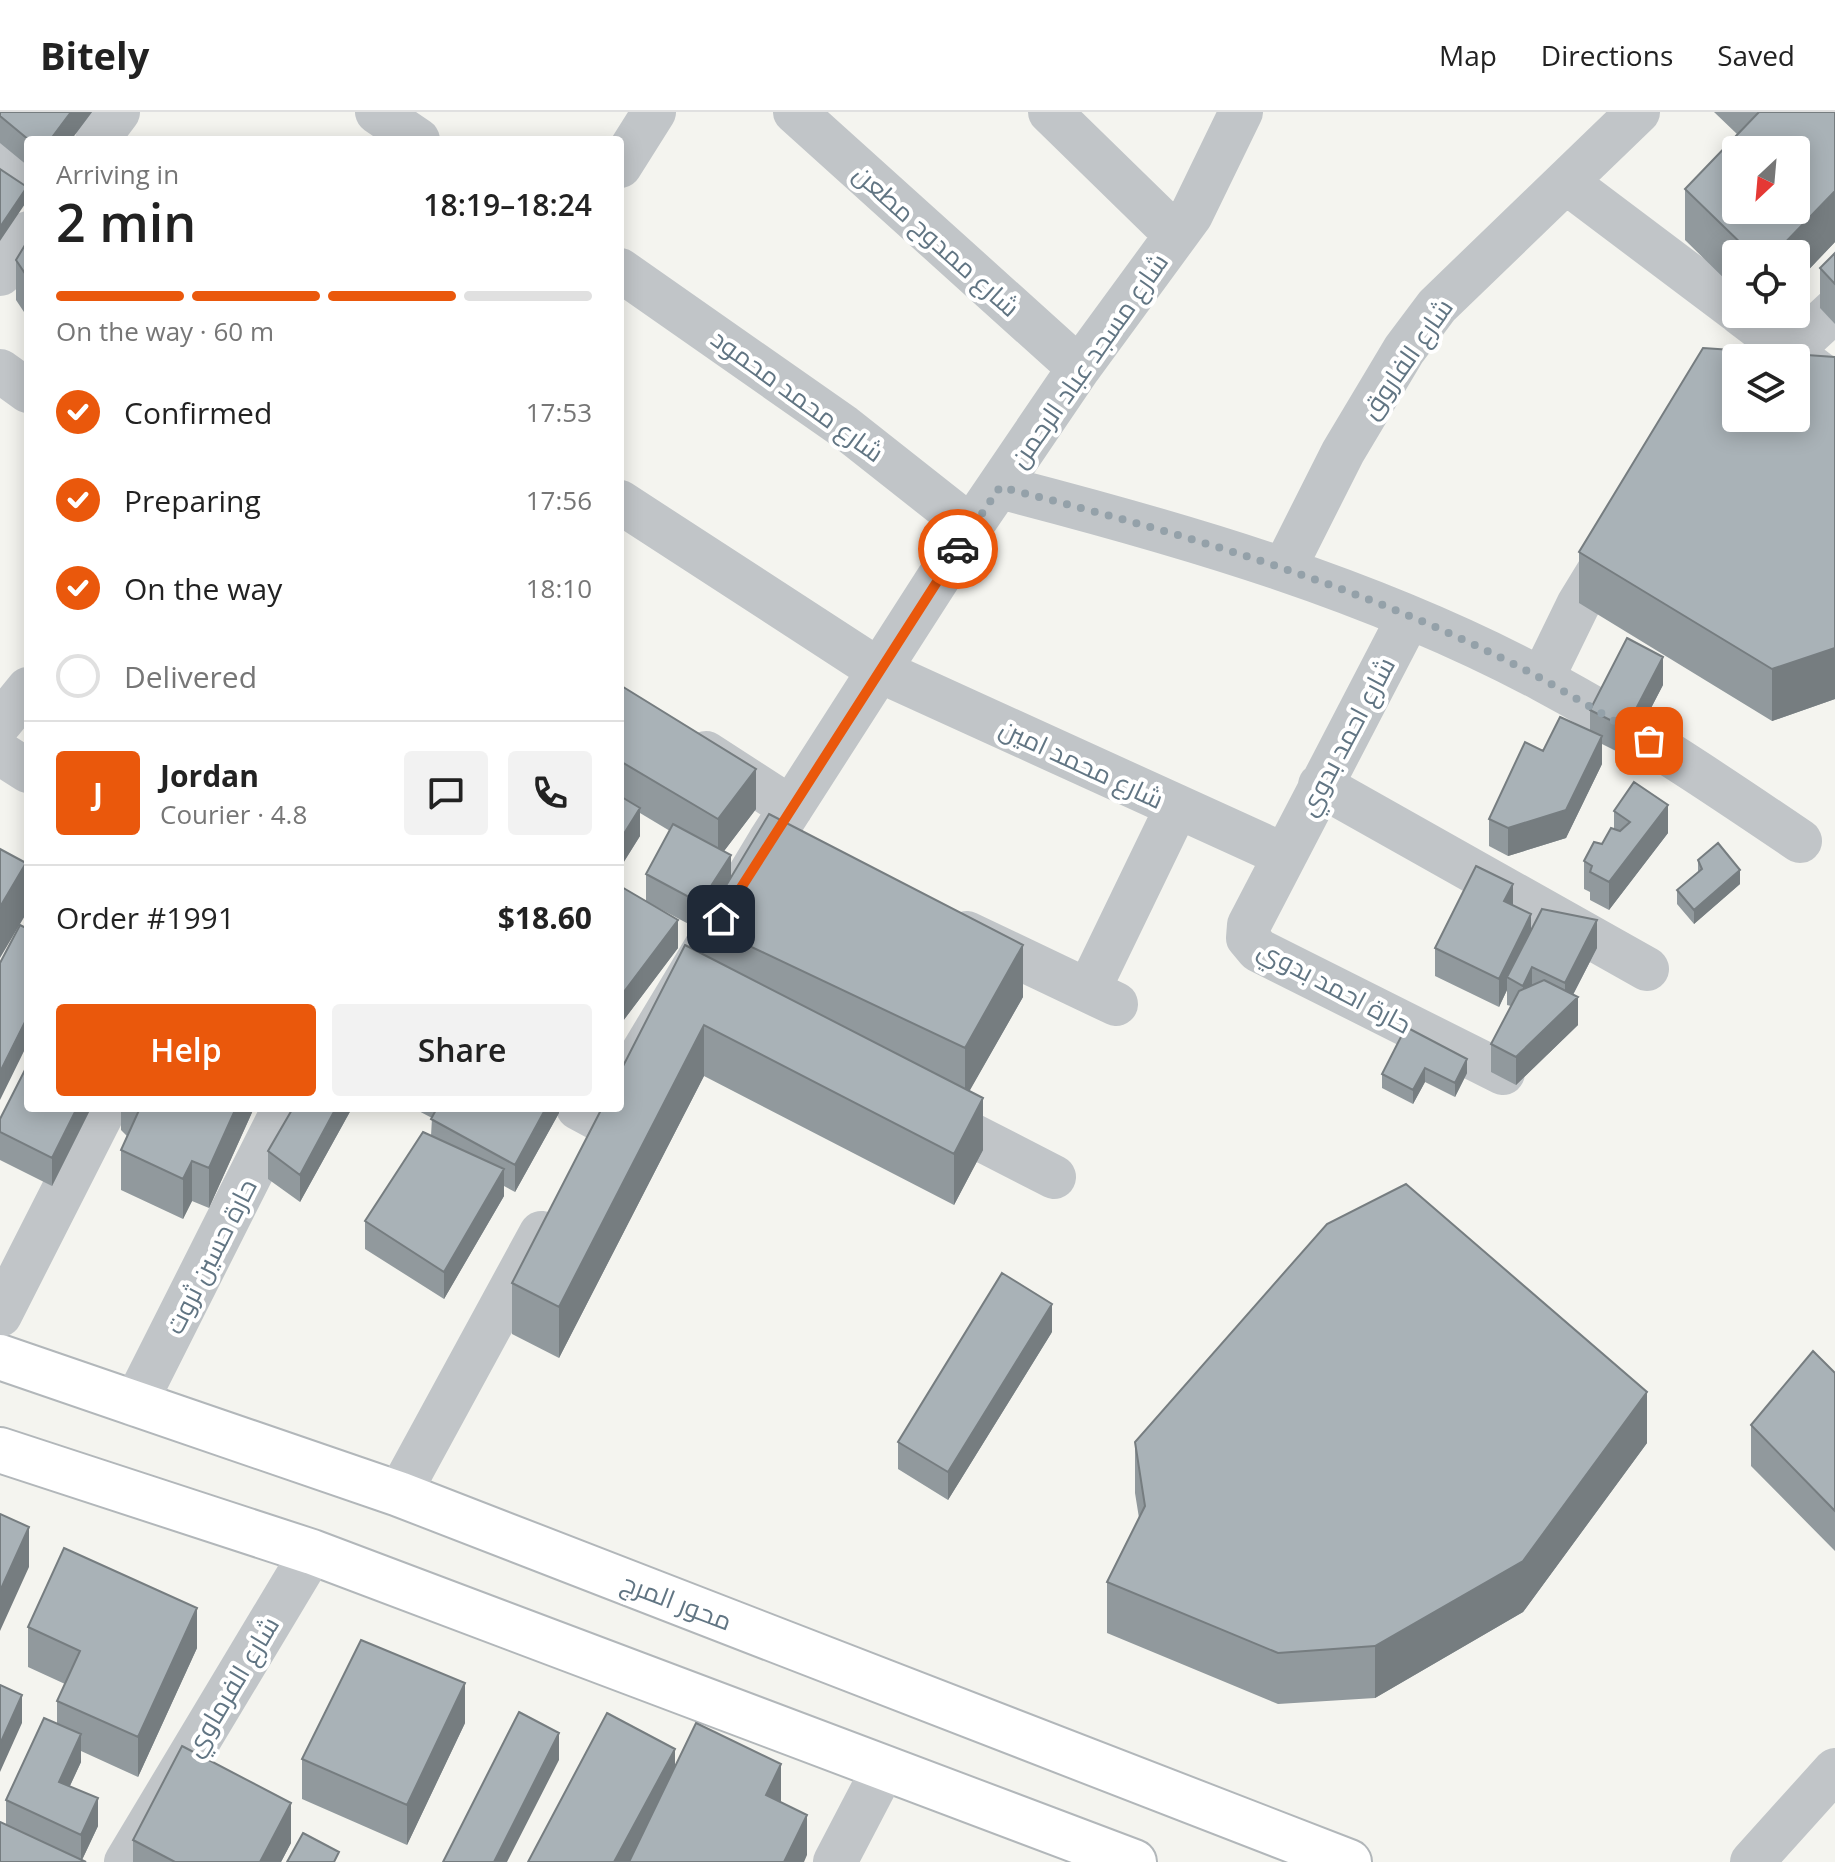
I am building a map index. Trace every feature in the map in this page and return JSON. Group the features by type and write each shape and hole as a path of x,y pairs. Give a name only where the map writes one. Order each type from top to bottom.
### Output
{"main road":[{"name":"محور المرج","path":"0,1357 399,1494 1349,1862"},
{"path":"0,1450 312,1552 1134,1862"}],"street":[{"path":"100,136 118,112"},
{"path":"377,112 412,136"},
{"path":"624,160 654,112"},
{"name":"شارع ممدوح مطعن","path":"795,112 1079,368"},
{"path":"1050,112 1176,235"},
{"name":"شارع مسجد عباد الرحمن","path":"624,1073 680,986 687,935 780,825 971,527 1079,368 1191,215 1241,112"},
{"name":"شارع الفاروق","path":"1284,569 1343,452 1404,350 1437,306 1638,112"},
{"path":"0,150 24,170"},
{"path":"1566,182 1722,299"},
{"path":"0,274 24,239"},
{"name":"شارع محمد محمود","path":"624,273 843,426 971,527"},
{"path":"1799,344 1835,310"},
{"path":"1757,328 1775,344"},
{"path":"1810,369 1835,385"},
{"path":"0,371 24,388"},
{"path":"1000,487 1146,525 1284,569 1409,617 1542,679 1676,757 1800,841"},
{"name":"شارع محمد امين","path":"624,505 880,671 1284,855"},
{"path":"1542,679 1578,605 1630,523"},
{"name":"شارع احمد بدوي","path":"1284,855 1409,617"},
{"path":"0,723 24,694"},
{"path":"671,730 780,825 811,861"},
{"path":"0,753 24,768"},
{"path":"1320,785 1647,969"},
{"path":"936,919 1103,996 1177,807"},
{"name":"حارة احمد بدوي","path":"1284,855 1249,925 1248,938 1258,950 1503,1073"},
{"path":"680,986 721,1007"},
{"path":"902,1099 1054,1177"},
{"path":"0,1315 103,1112"},
{"name":"حارة حسين ثروت","path":"135,1404 282,1112"},
{"name":"شارع مسجد عباد الرحمن","path":"580,1162 600,1112"},
{"path":"399,1494 557,1204"},
{"name":"شارع الفرماوي","path":"126,1862 312,1552"},
{"path":"835,1862 884,1768"},
{"path":"1752,1862 1835,1770"}],"building":[{"path":"0,112 71,112 53,136 24,136 0,116"},
{"path":"1759,112 1835,112 1835,191 1810,217 1810,136 1736,136"},
{"path":"1722,150 1722,224 1803,224 1788,240 1738,240 1685,189"},
{"path":"0,169 24,185 24,191 0,227"},
{"path":"24,247 24,272 16,260"},
{"path":"1835,253 1835,284 1820,268"},
{"path":"1703,348 1722,349 1722,432 1810,432 1810,355 1835,357 1835,648 1772,669 1579,552"},
{"path":"1627,638 1663,657 1626,728 1590,710"},
{"path":"624,687 756,769 718,819 624,763"},
{"path":"1560,717 1602,736 1566,810 1508,828 1489,819 1525,742 1543,751"},
{"path":"1634,782 1668,805 1609,882 1590,872 1592,866 1584,861 1594,842 1602,844 1611,828 1620,831 1630,822 1614,811"},
{"path":"624,798 640,808 624,834"},
{"path":"769,814 1023,945 965,1048 703,924"},
{"path":"673,824 731,855 700,903 646,874"},
{"path":"1718,843 1740,870 1694,910 1677,890 1702,869 1698,860"},
{"path":"0,849 24,862 24,866 0,907"},
{"path":"1476,866 1513,884 1504,901 1531,914 1499,979 1435,948"},
{"path":"624,888 678,920 624,992"},
{"path":"1542,909 1597,920 1565,983 1532,967 1523,986 1507,977"},
{"path":"20,925 24,927 24,1024 0,1072 0,963"},
{"path":"685,945 983,1098 954,1154 704,1025 559,1307 512,1283 600,1112 624,1112 624,1064"},
{"path":"1544,980 1578,997 1516,1057 1491,1044 1519,991"},
{"path":"1406,1027 1467,1059 1455,1083 1425,1068 1413,1090 1382,1074"},
{"path":"24,1072 24,1112 75,1112 52,1158 0,1132 0,1119"},
{"path":"138,1112 234,1112 209,1168 192,1161 183,1179 121,1150"},
{"path":"291,1112 334,1112 300,1175 268,1151"},
{"path":"435,1112 544,1112 515,1165 431,1119"},
{"path":"423,1132 504,1169 444,1272 365,1221"},
{"path":"1406,1184 1647,1392 1523,1561 1375,1646 1278,1653 1107,1582 1145,1506 1135,1442 1327,1224"},
{"path":"1002,1273 1052,1304 948,1472 898,1442"},
{"path":"1813,1351 1835,1373 1835,1511 1751,1425"},
{"path":"0,1514 29,1527 0,1591"},
{"path":"64,1548 197,1608 138,1737 57,1701 80,1651 28,1627"},
{"path":"361,1640 465,1683 407,1805 302,1759"},
{"path":"0,1685 22,1695 0,1744"},
{"path":"519,1712 559,1733 494,1862 443,1862"},
{"path":"607,1713 675,1749 614,1862 528,1862"},
{"path":"44,1718 81,1734 59,1782 98,1798 81,1835 6,1800"},
{"path":"696,1723 781,1764 766,1795 807,1815 784,1862 629,1862"},
{"path":"182,1746 291,1803 260,1862 175,1862 133,1840"},
{"path":"0,1822 86,1862 0,1862"},
{"path":"303,1833 339,1852 334,1862 287,1862"}],"way so far":[{"path":"958,549 1000,487 1146,525 1284,569 1409,617 1542,679 1649,741"}],"route":[{"path":"721,919 958,549"}]}
